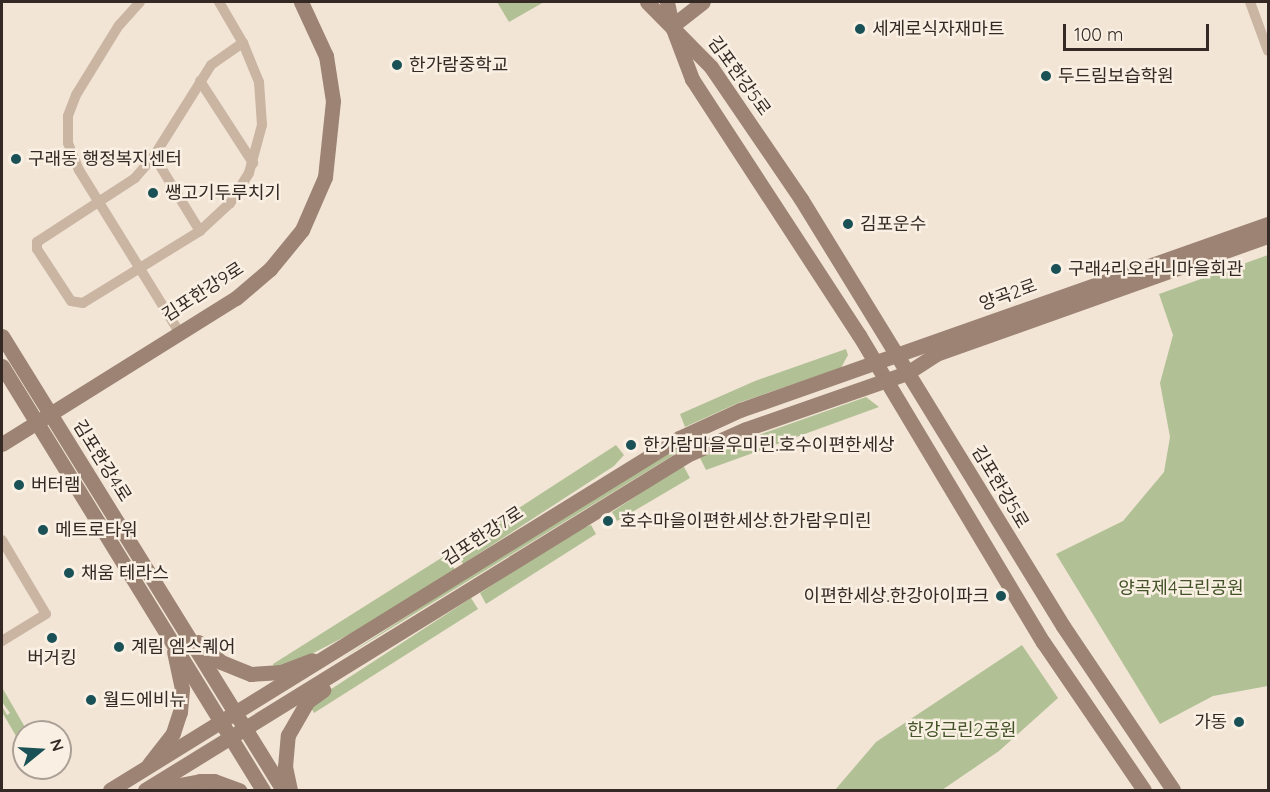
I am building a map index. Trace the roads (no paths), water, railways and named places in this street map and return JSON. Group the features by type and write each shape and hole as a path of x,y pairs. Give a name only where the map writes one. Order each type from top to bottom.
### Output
{"street":[{"path":"140,2 109,40 76,95 68,116 72,157 179,332"},
{"path":"219,2 243,43 253,64 262,102 260,142 253,163 230,203 200,231 83,303 66,296 37,249 37,242 135,178 154,156 200,81 218,58 243,43"},
{"name":"김포한강9로","path":"2,444 252,285 288,249 316,203 330,152 333,101 326,56 301,2"},
{"path":"647,2 672,27"},
{"path":"667,2 672,27"},
{"path":"672,27 703,2"},
{"path":"1250,2 1269,51"},
{"name":"김포한강5로","path":"672,27 692,79 859,335 1043,642 1144,790"},
{"name":"김포한강5로","path":"672,27 718,76 801,199 1063,626 1173,790"},
{"path":"200,81 253,163"},
{"path":"154,156 200,231"},
{"name":"양곡2로","path":"897,357 1269,224"},
{"name":"양곡2로","path":"907,372 936,354 1269,236"},
{"path":"846,374 859,360 859,335"},
{"name":"김포한강4로","path":"2,336 43,417 175,631 236,715 283,790"},
{"name":"김포한강7로","path":"140,784 236,715 680,438 740,410 897,357"},
{"name":"김포한강4로","path":"2,366 43,417"},
{"name":"김포한강7로","path":"110,790 140,784 231,738 687,455 746,429 907,372"},
{"path":"2,540 46,614 2,641"},
{"path":"175,631 209,654 250,674 281,672 343,649"},
{"path":"140,784 162,750 179,716 182,689 175,631"},
{"name":"김포한강4로","path":"175,631 222,724 263,790"},
{"path":"290,790 286,745 298,716 308,702 375,649"},
{"path":"153,790 200,781 214,781 239,790"}],"place":[{"name":"세계로식자재마트","path":"860,29"},
{"name":"한가람중학교","path":"397,65"},
{"name":"두드림보습학원","path":"1046,76"},
{"name":"구래동 행정복지센터","path":"16,159"},
{"name":"쌩고기두루치기","path":"153,193"},
{"name":"김포운수","path":"848,224"},
{"name":"구래4리오라니마을회관","path":"1056,269"},
{"name":"한가람마을우미린.호수이편한세상","path":"631,445"},
{"name":"버터램","path":"19,485"},
{"name":"호수마을이편한세상.한가람우미린","path":"608,521"},
{"name":"메트로타워","path":"43,530"},
{"name":"채움 테라스","path":"69,573"},
{"name":"이편한세상.한강아이파크","path":"1001,596"},
{"name":"버거킹","path":"52,638"},
{"name":"계림 엠스퀘어","path":"119,647"},
{"name":"월드에비뉴","path":"91,700"},
{"name":"가동","path":"1239,722"}],"park label":[{"name":"양곡제4근린공원","path":"1181,588"},
{"name":"한강근린2공원","path":"962,730"}]}
